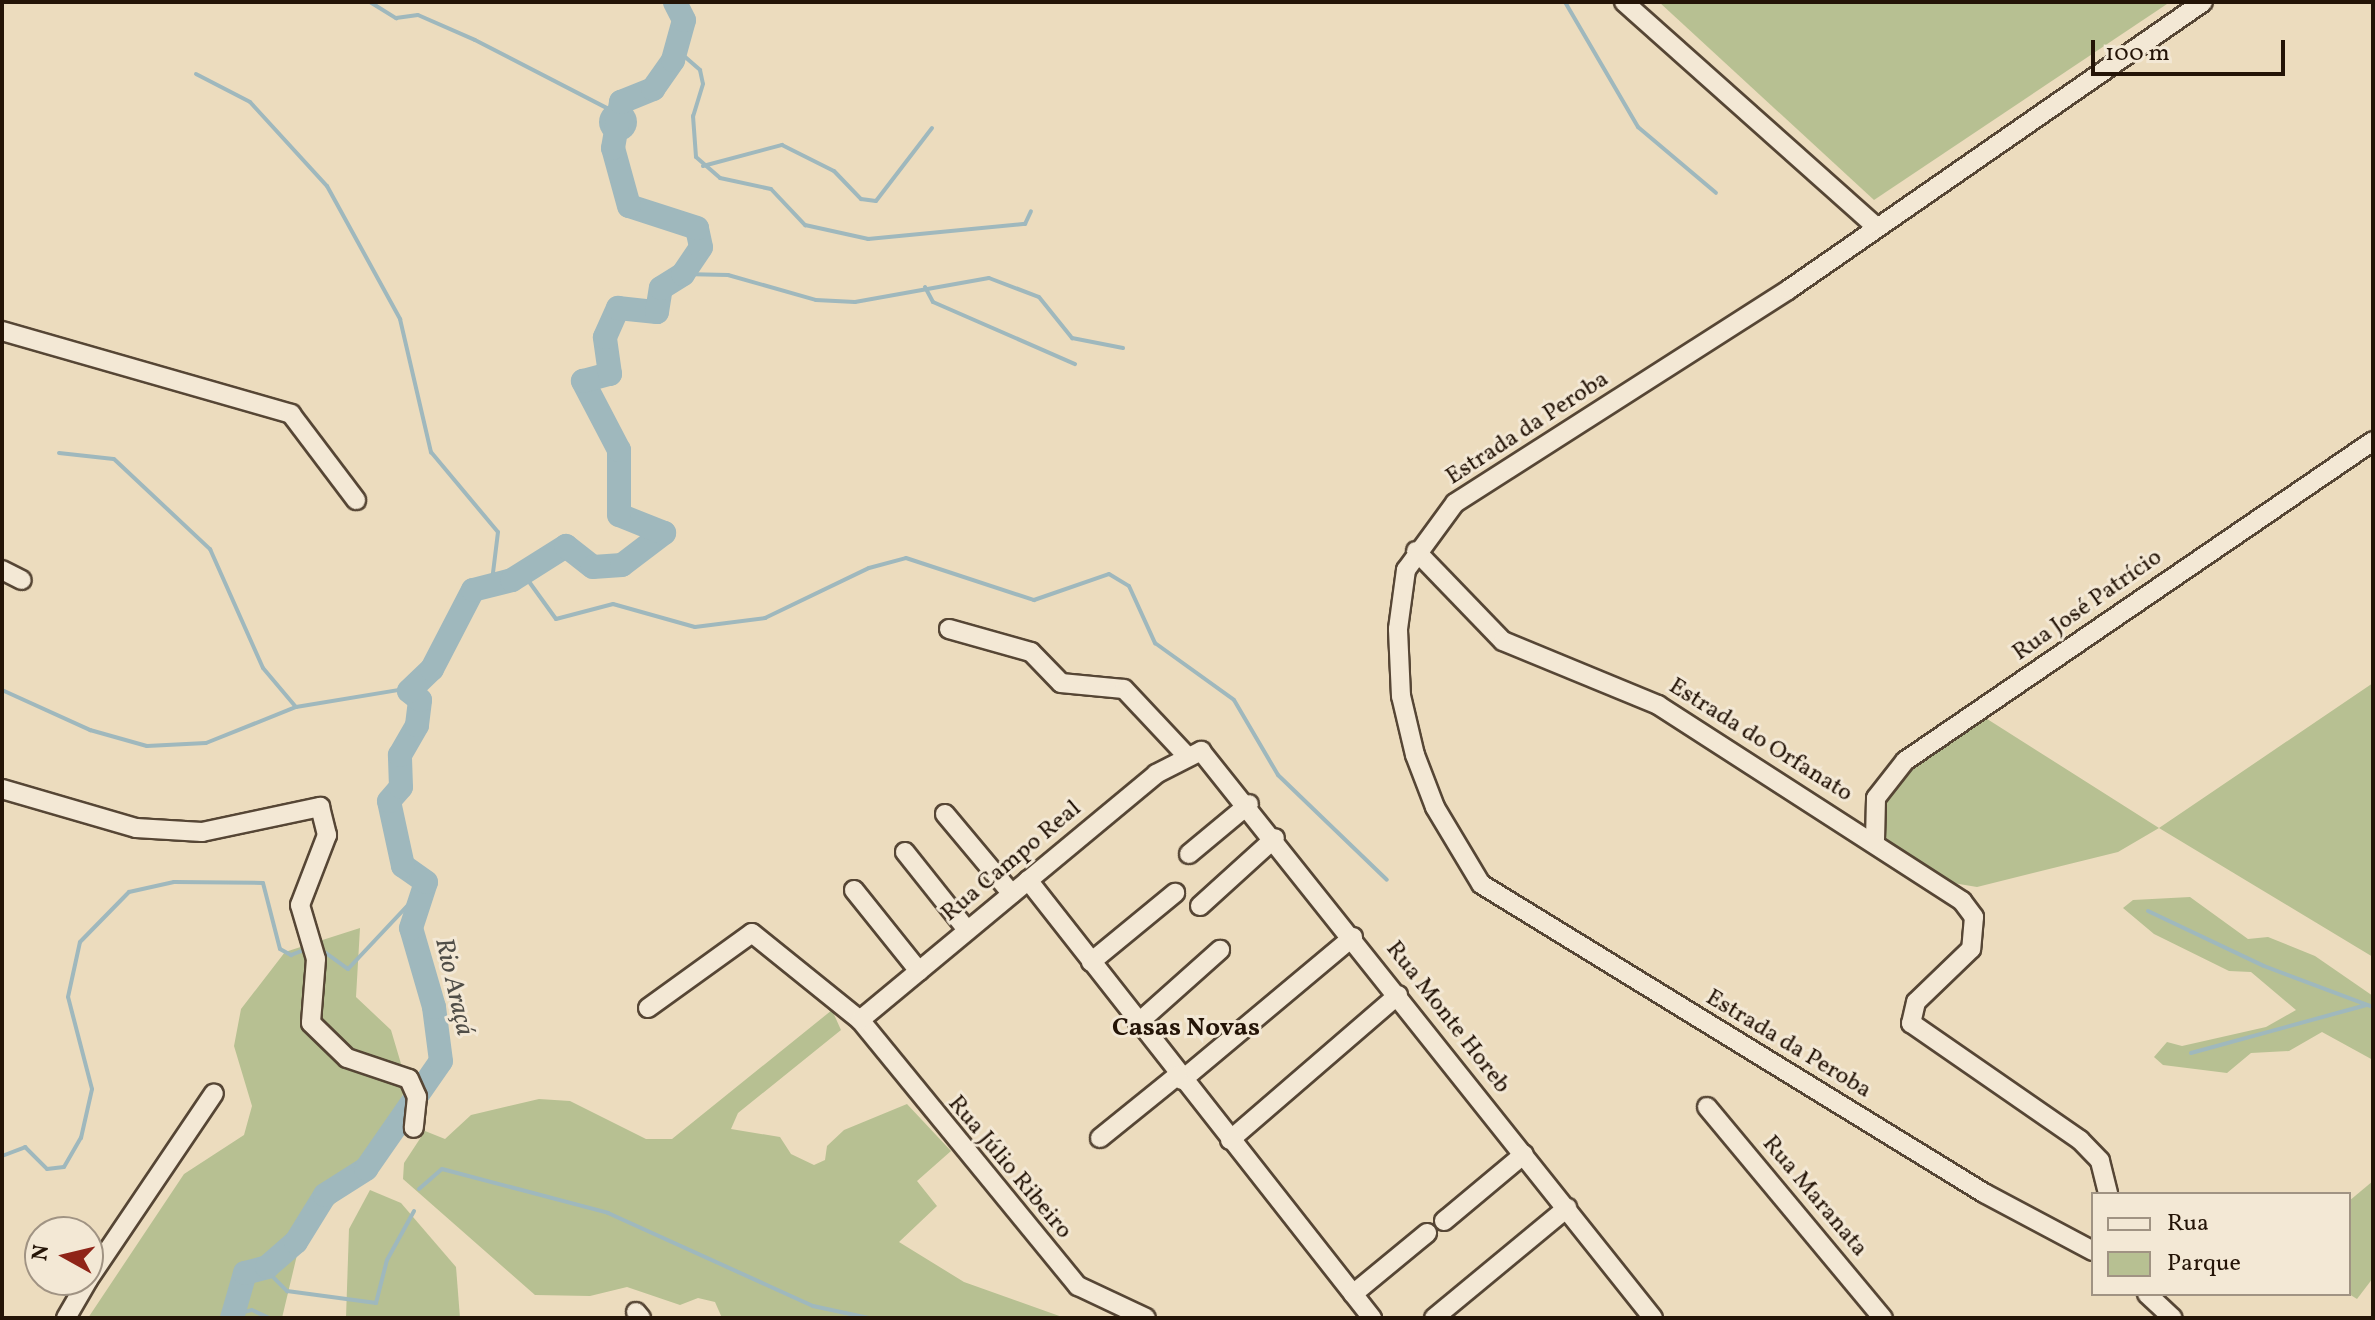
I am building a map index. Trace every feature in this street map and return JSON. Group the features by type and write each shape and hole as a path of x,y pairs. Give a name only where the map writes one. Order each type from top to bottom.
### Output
{"street":[{"path":"1624,2 1873,224"},
{"name":"Estrada da Peroba","path":"2091,1250 1984,1193 1481,884 1435,807 1405,722 1398,629 1416,551 1455,503 1788,290 1873,224 2203,2"},
{"path":"2,331 291,414 356,500"},
{"name":"Rua José Patrício","path":"1875,840 1876,798 1905,761 2373,441"},
{"name":"Estrada do Orfanato","path":"1416,551 1503,641 1658,705 1875,840 1948,890 1974,917 1971,949 1910,1014 1925,1040 2080,1140 2100,1161 2108,1192"},
{"path":"2,570 22,580"},
{"name":"Rua Monte Horeb","path":"949,629 1031,652 1061,683 1124,689 1249,804 1653,1318"},
{"name":"Rua Campo Real","path":"860,1020 1028,880 1193,752"},
{"path":"2,789 136,828 202,832 320,807 327,835 300,905 312,947 311,1023 336,1051 379,1069 414,1091 414,1128"},
{"path":"1189,854 1249,804"},
{"path":"945,814 1012,894"},
{"path":"1200,906 1275,838"},
{"path":"905,852 967,930"},
{"path":"1028,880 1180,1078 1372,1318"},
{"path":"854,890 919,971"},
{"path":"1091,962 1175,893"},
{"name":"Rua Júlio Ribeiro","path":"648,1008 752,933 860,1020 1078,1286 1146,1318"},
{"path":"1100,1138 1180,1078 1353,937"},
{"path":"1138,1023 1220,950"},
{"path":"1230,1140 1398,995"},
{"path":"104,1256 214,1093"},
{"name":"Rua Maranata","path":"1707,1107 1883,1318"},
{"path":"1444,1221 1524,1154"},
{"path":"1434,1318 1567,1208"},
{"path":"1353,1294 1427,1233"},
{"path":"66,1318 79,1296"},
{"path":"2149,1296 2173,1318"}],"green space":[{"path":"1659,2 2170,2 1874,200"},
{"path":"2373,683 2373,957 2159,828"},
{"path":"1984,717 2159,828 2118,852 1977,887 1947,882 1881,836 1880,803 1908,768"},
{"path":"2190,897 2248,939 2268,937 2315,956 2373,996 2373,1060 2322,1032 2289,1051 2251,1053 2227,1073 2163,1065 2154,1057 2167,1042 2182,1046 2266,1027 2296,1010 2251,972 2229,971 2154,934 2123,908 2133,900"},
{"path":"360,928 356,997 391,1030 407,1084 373,1167 302,1234 282,1318 88,1318 184,1174 244,1135 252,1106 234,1046 241,1009 285,952"},
{"path":"832,1010 841,1030 738,1113 731,1129 780,1137 791,1154 814,1165 825,1160 827,1146 844,1130 907,1104 951,1151 917,1181 937,1206 899,1242 964,1282 1065,1318 722,1318 715,1302 698,1298 680,1305 627,1287 590,1296 535,1295 403,1179 404,1163 425,1131 445,1139 471,1115 539,1099 570,1101 646,1139 672,1139"},
{"path":"2373,1181 2373,1278 2357,1299 2351,1295 2351,1199"},
{"path":"370,1190 401,1203 456,1267 460,1318 346,1318 349,1229"}],"water":[{"path":"618,103 631,109 637,122 631,135 618,141 605,135 599,122 605,109"}],"waterway":[{"path":"370,2 396,18 418,15 475,40 607,108"},
{"name":"Rio Araçá","path":"232,1318 245,1273 267,1267 296,1242 325,1195 366,1169 441,1061 434,1007 411,928 426,882 403,866 389,801 401,787 400,755 417,725 420,700 409,691 432,669 473,590 512,580 566,546 593,567 622,565 664,533 619,515 619,450 583,381 610,374 605,337 618,308 657,312 661,288 683,274 701,247 697,228 629,206 613,148 621,102 653,89 673,60 684,20 675,2"},
{"path":"1565,2 1638,127 1716,193"},
{"path":"676,49 700,70 703,84 693,116 696,157 720,178 771,189 805,225 868,239 1025,224 1031,211"},
{"path":"196,74 250,102 327,186 400,319 431,452 498,532 492,581"},
{"path":"703,166 782,145 834,171 861,199 876,201 932,128"},
{"path":"683,274 728,275 816,300 855,302 989,278 1039,297 1072,338 1123,348"},
{"path":"925,287 933,302 1075,364"},
{"path":"59,453 114,459 210,549 263,668 296,707"},
{"path":"522,572 556,619 613,604 695,627 765,618 869,568 906,558 1034,600 1109,574 1129,586 1155,643 1234,700 1278,775 1387,880"},
{"path":"2,690 90,730 147,746 206,743 296,707 411,688"},
{"path":"2,1156 25,1147 47,1169 64,1167 81,1138 92,1089 68,997 80,942 129,892 174,882 263,883 280,949 291,955 307,949"},
{"path":"319,948 348,969 423,889"},
{"path":"2148,911 2264,966 2373,1007"},
{"path":"2191,1053 2367,1005"},
{"path":"419,1189 442,1169 608,1213 813,1306 869,1318"},
{"path":"264,1268 287,1291 376,1303 387,1260 414,1211"},
{"path":"236,1314 252,1310 269,1318"}],"district":[{"name":"Casas Novas","path":"1186,1029"}]}
